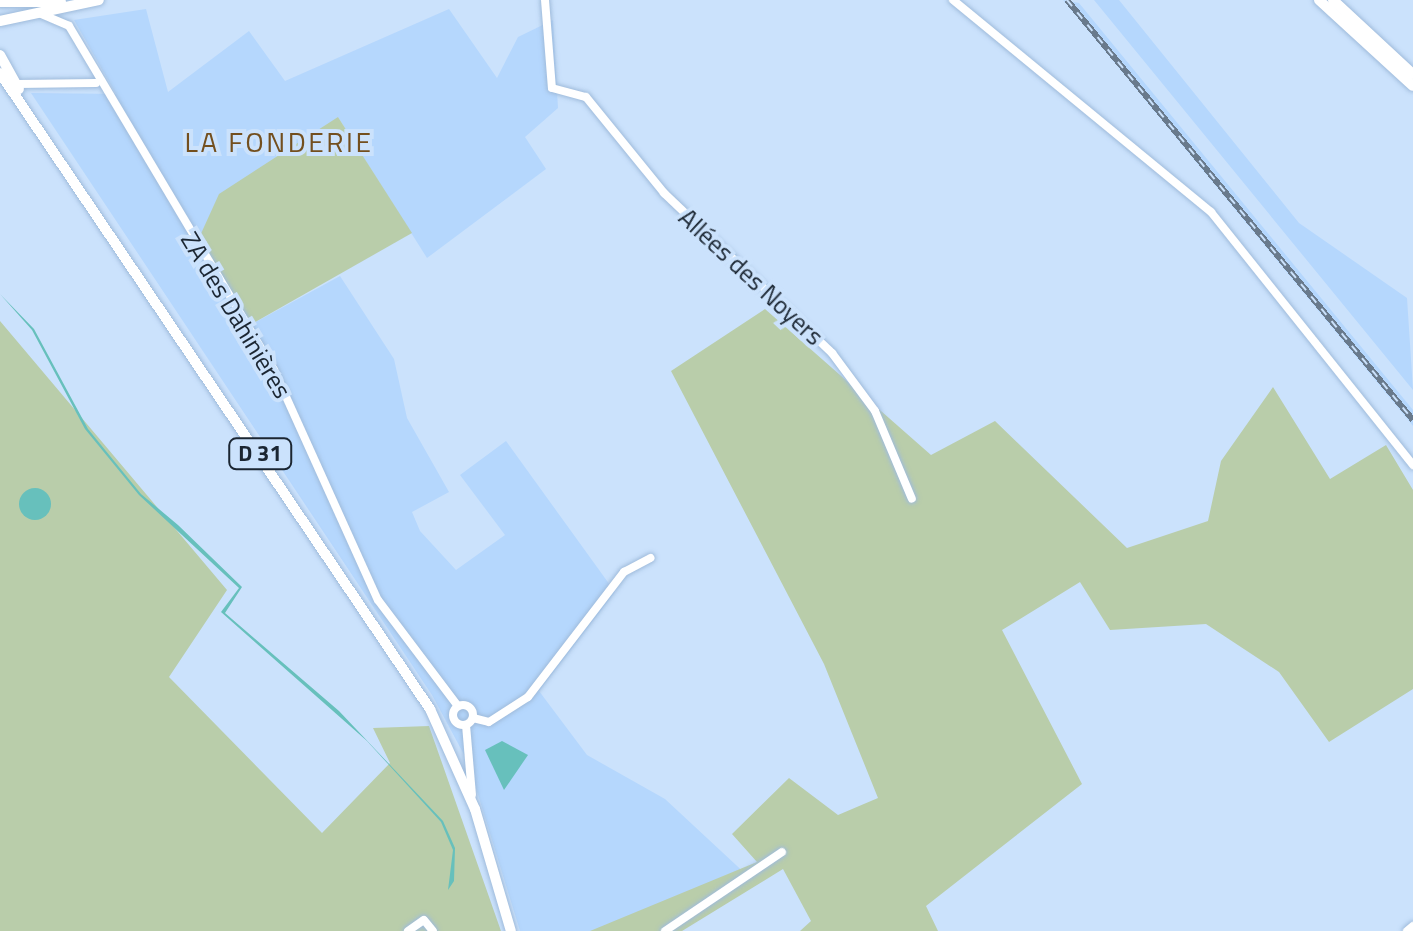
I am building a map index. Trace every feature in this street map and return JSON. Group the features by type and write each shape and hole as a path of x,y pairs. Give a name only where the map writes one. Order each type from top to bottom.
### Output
{"main road":[{"path":"0,2 87,0"},
{"path":"0,21 99,0"},
{"path":"1319,0 1413,86"},
{"path":"1333,0 1413,74"},
{"name":"D 31","path":"0,55 28,108"},
{"name":"D 31","path":"0,73 28,108 430,710 476,809 511,931"}],"street":[{"path":"535,88 550,84 545,0"},
{"path":"954,0 1211,212 1413,465"},
{"name":"ZA des Dahinières","path":"33,13 65,21 96,83 274,370 378,600 458,706"},
{"path":"17,84 96,83"},
{"name":"Allées des Noyers","path":"550,84 586,98 664,193 832,353 875,411 912,500"},
{"path":"458,706 454,720 499,718 528,696 624,572 650,558"},
{"path":"458,706 469,722 461,752 476,809"},
{"path":"665,931 782,852"},
{"path":"408,931 416,920 433,931"},
{"path":"1406,931 1413,926"}],"shaded area":[{"path":"1063,0 1079,3 1413,410 1413,426"},
{"path":"1094,0 1119,0 1299,223 1407,298 1413,390"},
{"path":"146,9 168,92 249,31 285,81 449,9 497,78 518,37 553,20 558,108 525,137 546,169 427,258 338,117 252,324 340,276 394,359 407,418 449,492 412,512 420,531 456,570 505,535 460,475 506,441 615,592 539,691 587,755 665,799 750,878 673,931 520,931 468,762 432,695 31,93 116,94 74,20"},
{"path":"338,117 412,233 252,324 199,238 219,194"},
{"path":"0,294 34,329 88,429 141,494 242,587 225,613 339,711 443,821 455,848 454,881 448,890 453,850 441,822 367,741 221,612 239,588 139,495 85,429 32,330"},
{"path":"765,309 931,455 995,421 1127,548 1208,521 1221,461 1273,387 1330,479 1386,445 1413,490 1413,689 1329,742 1279,672 1206,624 1110,630 1080,582 1002,630 1082,784 926,906 938,931 800,931 811,921 783,869 682,931 590,931 757,862 732,834 789,778 838,815 878,798 824,664 671,371"},
{"path":"0,321 227,590 169,677 322,833 390,763 373,728 429,726 501,931 0,931"},
{"path":"35,488 46,493 51,504 46,515 35,520 24,515 19,504 24,493"},
{"path":"502,741 528,755 504,790 485,750"}],"railway":[{"path":"1067,0 1413,420"}],"district":[{"name":"LA FONDERIE","path":"279,142"}]}
